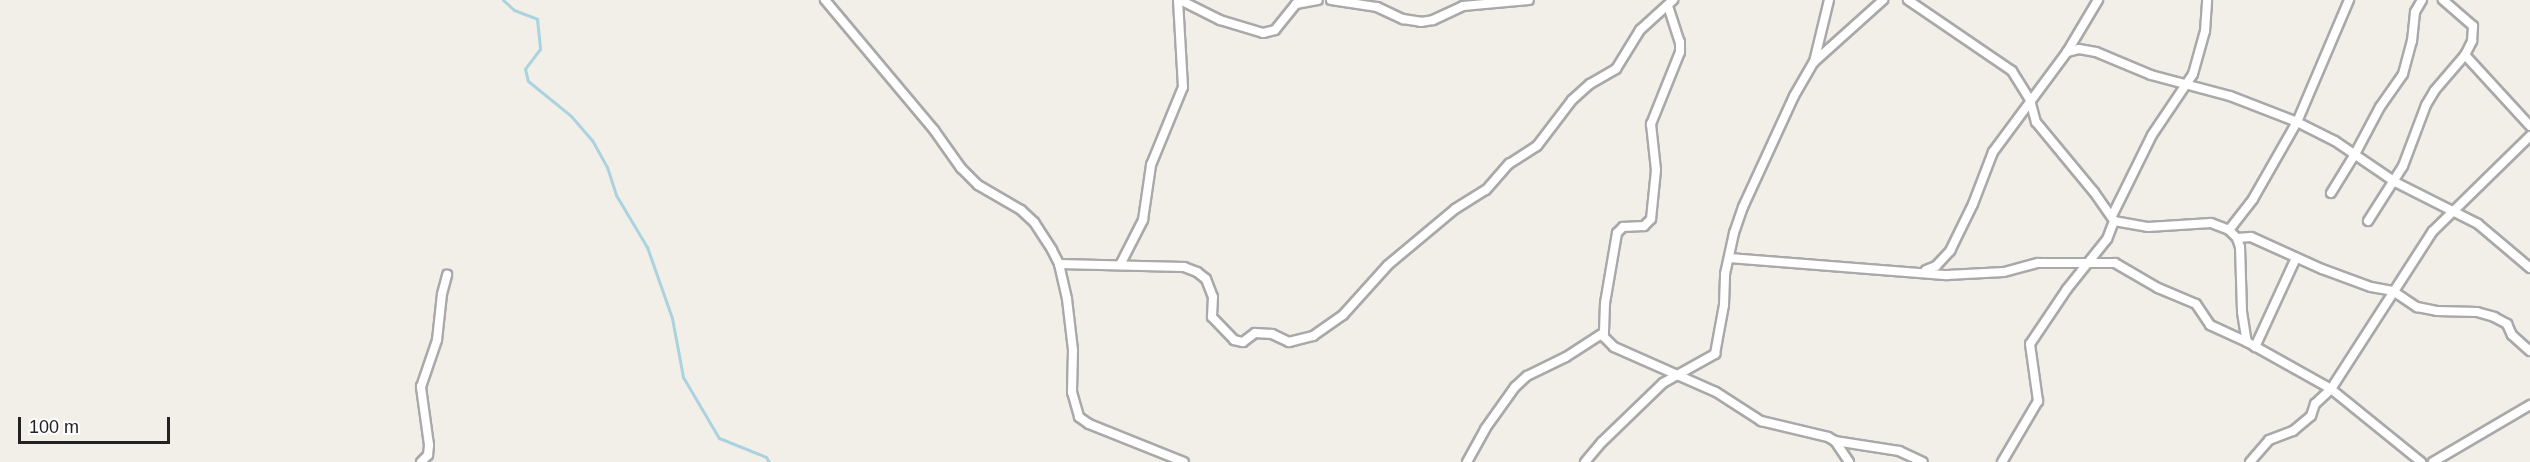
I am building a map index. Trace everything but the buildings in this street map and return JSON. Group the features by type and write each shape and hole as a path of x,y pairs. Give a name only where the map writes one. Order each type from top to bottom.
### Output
{"street":[{"path":"825,0 934,130 962,168 978,184 1011,203 1034,222 1059,264 1072,331 1072,392 1079,417 1089,424 1184,462"},
{"path":"1120,265 1143,220 1151,165 1183,87 1179,0 1220,20 1263,33 1275,30 1290,7 1318,0"},
{"path":"1331,0 1377,8 1403,19 1421,22 1433,20 1463,6 1529,0"},
{"path":"1585,462 1663,382 1708,359 1717,351 1729,258 1743,207 1794,96 1814,62 1830,0"},
{"path":"1814,62 1883,0"},
{"path":"1908,0 2012,71 2030,100 2036,122 2113,218 2148,227 2211,223 2229,231 2237,238 2247,342"},
{"path":"1920,272 1936,266 1950,251 1973,204 1993,152 2067,52 2098,0"},
{"path":"2002,462 2038,401 2030,344 2072,283 2090,263 2107,238 2113,218 2152,135 2187,85 2201,50 2207,0"},
{"path":"2229,231 2253,199 2297,122 2349,0"},
{"path":"2331,192 2355,154 2380,107 2403,74 2412,40 2415,12 2422,0"},
{"path":"2368,221 2395,182 2434,90 2465,55 2472,41 2474,27 2443,0"},
{"path":"1059,264 1174,266 1197,272 1211,287 1212,317 1234,340 1243,342 1255,333 1272,334 1289,342 1313,336 1343,315 1388,265 1455,209 1486,190 1509,164 1537,146 1572,100 1590,84 1616,69 1640,30 1671,3"},
{"path":"1671,3 1680,52 1651,124 1656,170 1651,219 1644,226 1623,227 1617,233 1603,333 1607,342 1674,375 1716,392 1761,421 1820,435 1835,441 1899,451 1923,462"},
{"path":"2067,52 2079,49 2096,52 2151,75 2230,96 2297,122 2355,154 2395,182 2430,198 2450,212 2478,224 2530,268"},
{"path":"2465,55 2530,126"},
{"path":"2250,462 2269,440 2304,425 2311,416 2315,404 2331,389 2433,231 2530,136"},
{"path":"2237,238 2251,237 2296,258 2371,287 2393,291 2417,307 2494,316 2508,324 2512,335 2530,351"},
{"path":"1729,258 1947,275 2004,272 2038,263 2115,262 2158,288 2196,304 2210,325 2247,342 2331,389 2421,462"},
{"path":"2255,347 2296,258"},
{"path":"421,462 428,455 429,445 421,387 437,340 442,294 447,276"},
{"path":"1467,462 1485,429 1515,387 1534,372 1566,357 1603,333"},
{"path":"2433,462 2530,405"},
{"path":"1835,441 1849,462"}],"waterway":[{"path":"503,0 514,10 537,19 540,49 525,69 528,81 571,116 592,140 607,167 616,195 647,247 672,318 683,377 719,438 766,457 769,462"}]}
